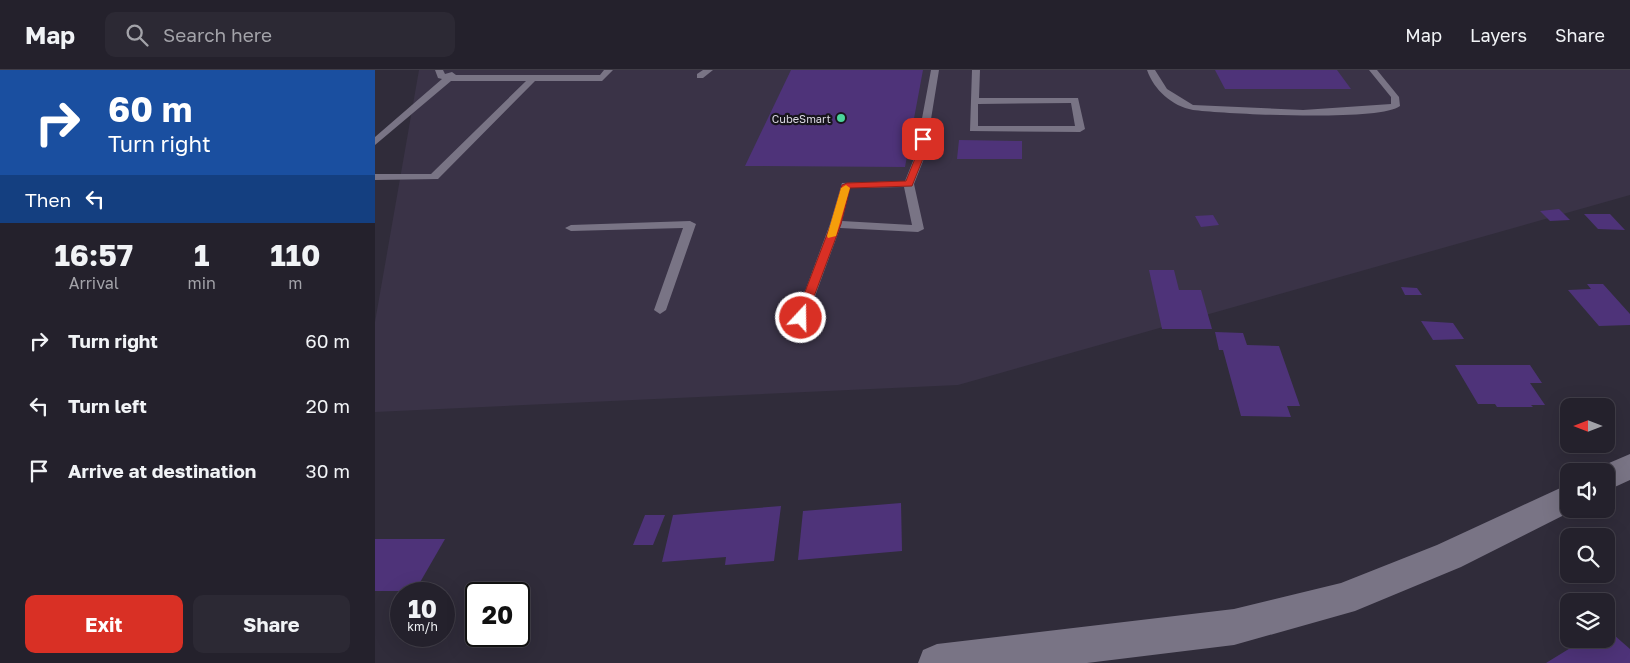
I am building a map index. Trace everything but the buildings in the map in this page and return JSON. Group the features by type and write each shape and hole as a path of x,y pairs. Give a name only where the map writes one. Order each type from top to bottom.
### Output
{"street":[{"path":"1615,474 1630,466"},
{"path":"937,663 1234,627 1342,599 1449,556 1560,501"}],"lane":[{"path":"439,70 441,76 447,78 497,74 533,78 602,78 609,70"},
{"path":"375,142 447,78 464,70"},
{"path":"700,76 709,70"},
{"path":"836,224 918,229 909,184 920,156 935,70"},
{"path":"974,101 1075,100 1080,129 973,129 974,101 976,70"},
{"path":"1151,70 1154,81 1162,90 1185,106 1230,111 1320,111 1395,106 1395,97 1373,70"},
{"path":"375,177 433,177 533,78"},
{"path":"801,318 836,224 847,185 909,184"},
{"path":"571,228 690,224 660,310"}],"shaded area":[{"path":"419,70 1630,70 1630,195 958,385 375,412 375,322"}],"slow traffic":[{"path":"831,236 846,188"}],"place":[{"name":"CubeSmart","path":"841,118"}],"route":[{"path":"801,318 836,224 847,185 909,184 920,156 923,139"}]}
